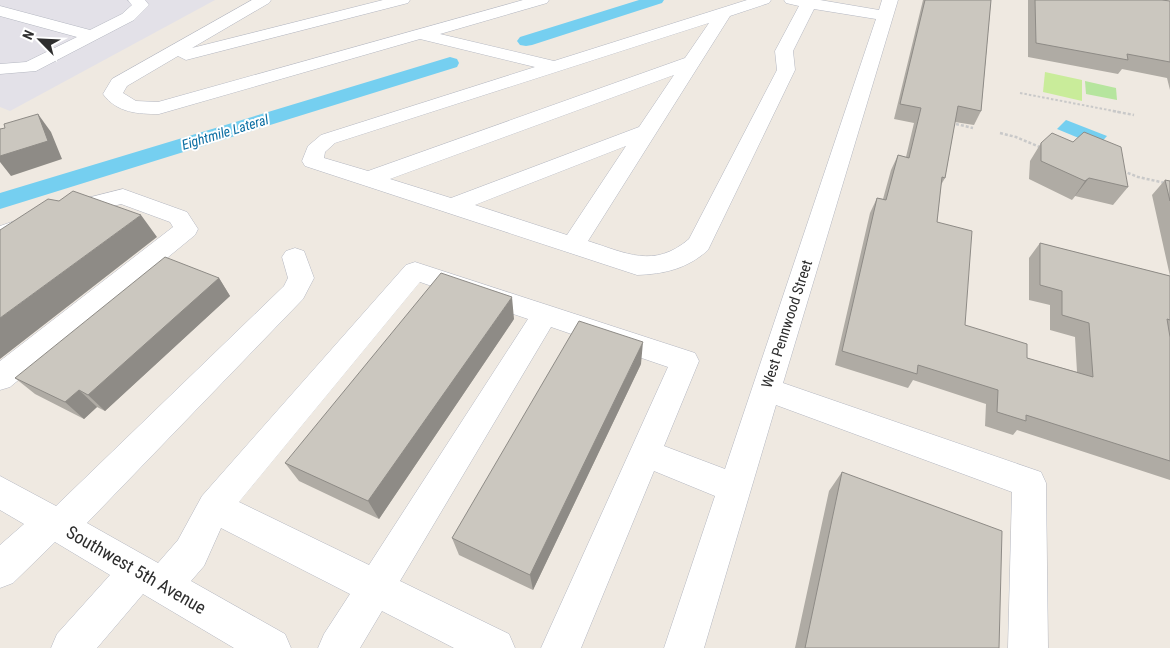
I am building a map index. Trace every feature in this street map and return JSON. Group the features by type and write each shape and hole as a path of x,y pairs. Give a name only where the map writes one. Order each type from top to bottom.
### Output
{"street":[{"path":"0,69 30,67 92,36 128,17 142,5 136,0"},
{"path":"263,0 119,83 113,94 122,104 136,108 159,108 541,0"},
{"path":"154,63 402,0"},
{"path":"763,0 328,139 315,150 313,161 637,266 664,265 686,256 699,244 786,70 784,51 799,2 887,8"},
{"name":"West Pennwood Street","path":"684,648 887,8"},
{"path":"0,11 92,36"},
{"path":"573,245 724,12"},
{"path":"423,34 553,66"},
{"path":"368,179 692,62"},
{"path":"452,206 647,131"},
{"path":"0,235 75,208 123,196 179,217 186,229 0,378"},
{"path":"0,570 55,524 294,292 301,278 295,257"},
{"path":"71,648 150,579 191,553 214,507 415,271 685,362 562,648"},
{"path":"338,648 545,314"},
{"path":"766,389 1029,483 1028,648"},
{"path":"646,453 735,488"},
{"name":"Southwest 5th Avenue","path":"0,492 270,648"},
{"path":"214,507 495,648"}],"path":[{"path":"1020,93 1134,115"},
{"path":"956,124 973,128"},
{"path":"1000,133 1016,137 1050,151"},
{"path":"1120,169 1138,177 1168,184"}],"shaded area":[{"path":"0,0 215,0 10,111 0,107"}],"green space":[{"path":"1045,72 1082,80 1082,101 1043,92"},
{"path":"1085,81 1116,88 1117,100 1086,94"}],"water":[{"path":"1066,120 1107,136 1098,146 1057,129"}],"building":[{"path":"925,0 991,0 981,111 958,106 945,178 942,177 937,222 972,231 965,325 1027,344 1027,358 1093,377 1089,323 1062,315 1062,291 1040,285 1040,243 1170,276 1170,320 1167,319 1170,337 1170,461 1026,415 1026,421 997,412 998,390 918,365 917,374 842,351 877,198 886,200 898,155 909,158 921,108 900,104"},
{"path":"1035,0 1170,1 1170,62 1127,54 1128,60 1036,43"},
{"path":"38,114 48,141 0,156 0,129 5,128 4,124"},
{"path":"1084,132 1121,147 1128,187 1089,178 1085,181 1041,161 1041,143 1052,133 1073,142"},
{"path":"1165,180 1170,181 1170,201"},
{"path":"73,191 141,215 0,318 0,230 48,199 59,201"},
{"path":"165,257 219,278 88,395 79,390 65,402 15,378"},
{"path":"441,273 512,297 368,501 285,463"},
{"path":"579,321 643,342 530,575 452,538"},
{"path":"842,472 1002,531 999,648 805,648"}],"waterway":[{"name":"Eightmile Lateral","path":"526,41 656,0"},
{"name":"Eightmile Lateral","path":"0,201 450,63"}]}
